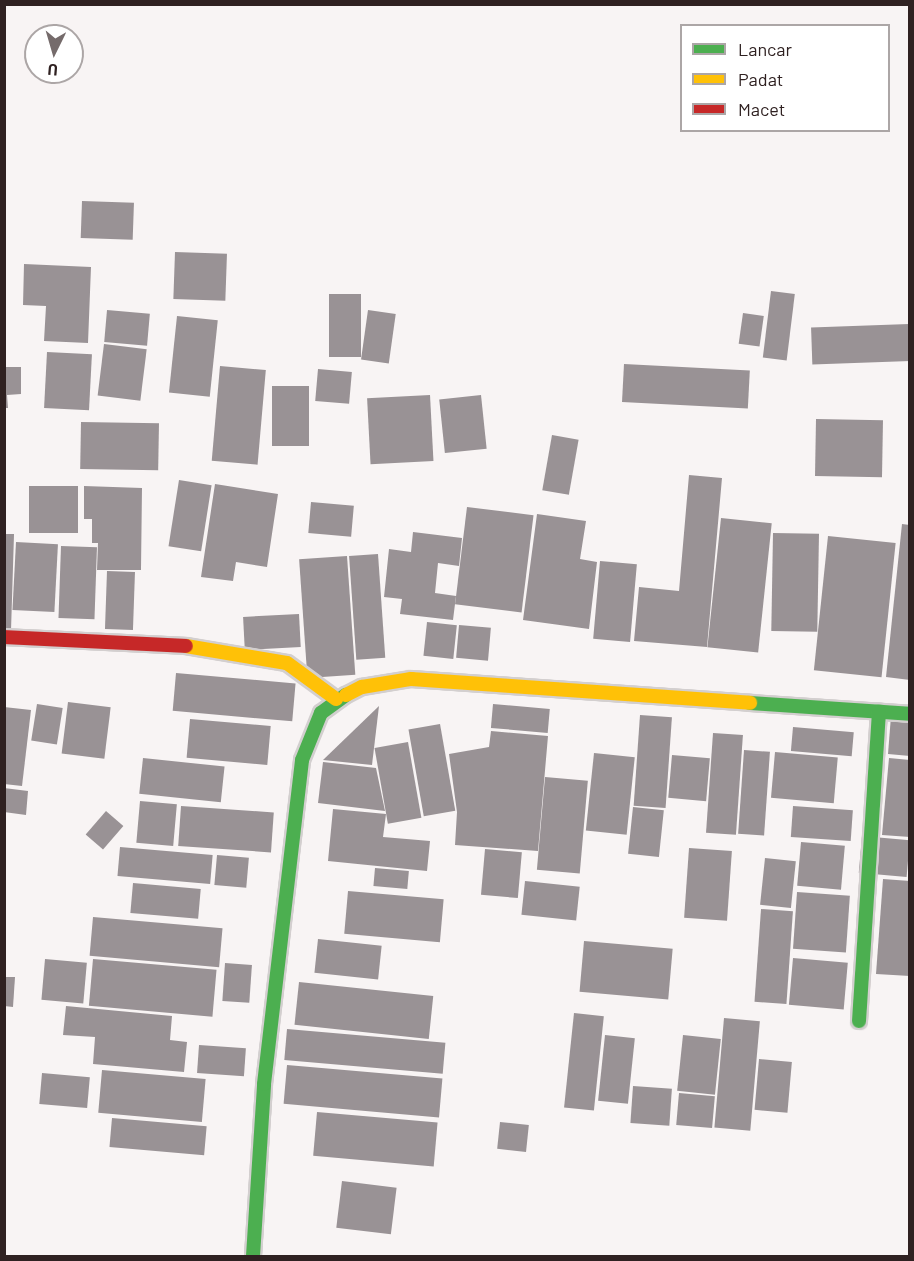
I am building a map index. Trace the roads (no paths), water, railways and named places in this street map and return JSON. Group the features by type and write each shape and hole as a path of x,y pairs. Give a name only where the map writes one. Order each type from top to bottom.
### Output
{"main road":[{"path":"4,637 167,643 265,657 287,663 336,699"},
{"path":"253,1257 264,1084 294,813 302,760 321,712 336,699 362,687 411,679 909,714"},
{"path":"859,1021 879,712"}]}
